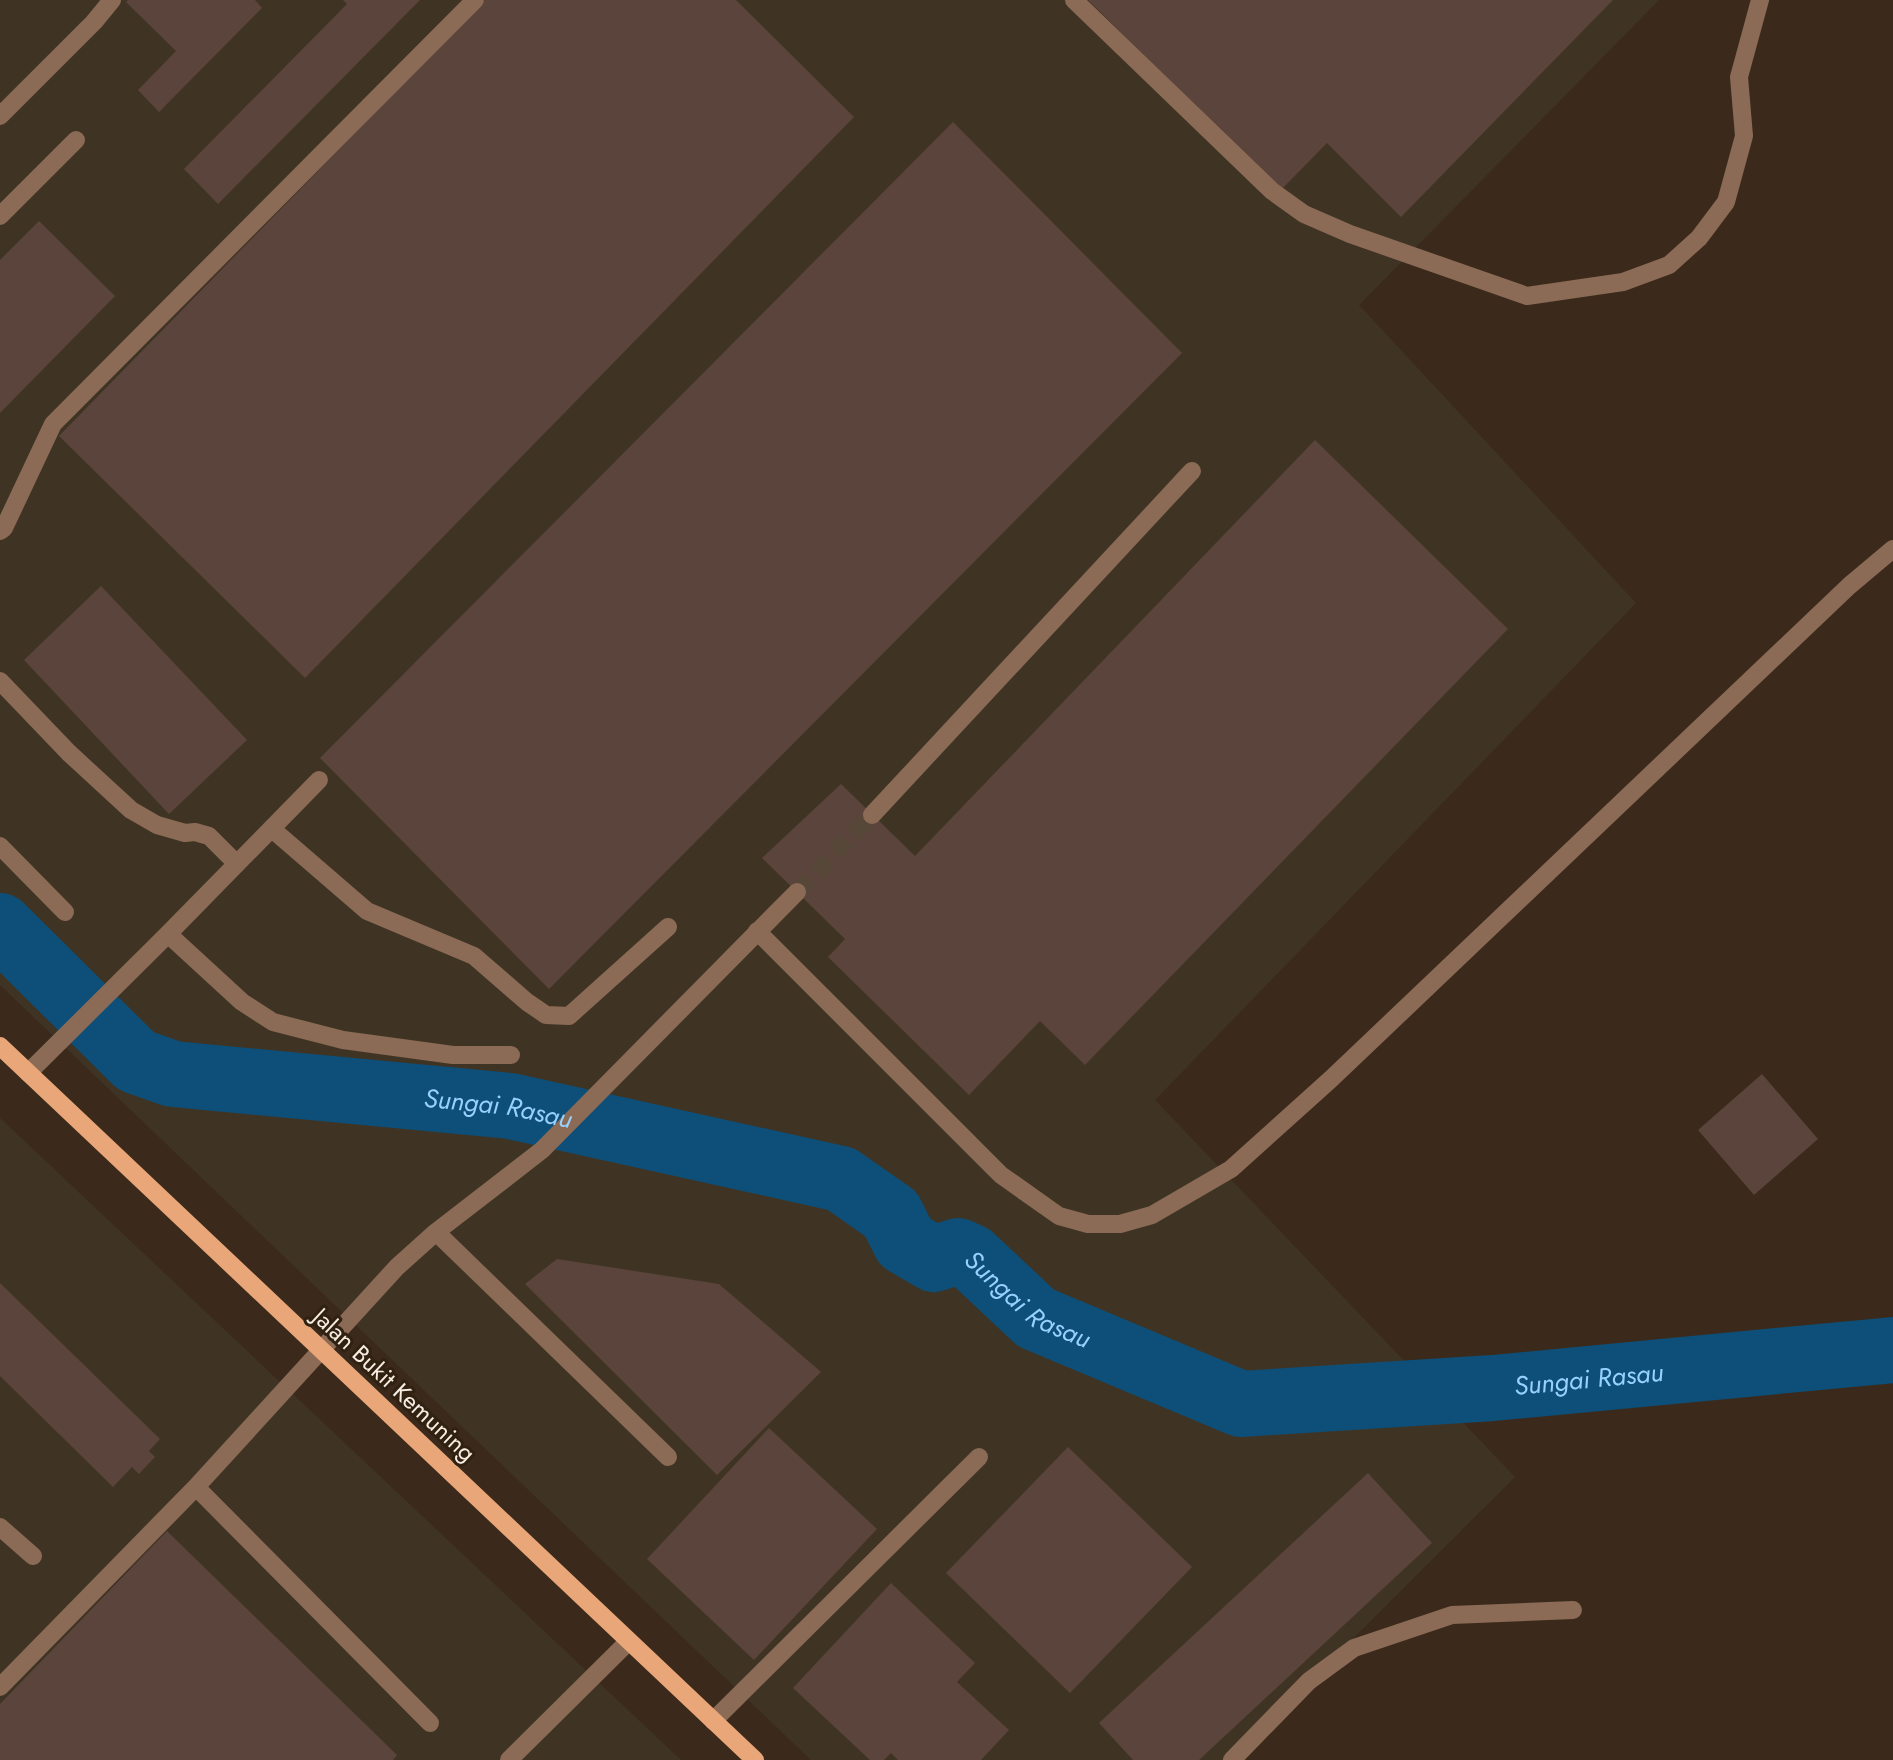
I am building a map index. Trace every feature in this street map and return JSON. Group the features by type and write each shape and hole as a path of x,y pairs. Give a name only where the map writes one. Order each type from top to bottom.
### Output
{"main road":[{"name":"Jalan Bukit Kemuning","path":"0,1046 755,1760"}],"lane":[{"path":"0,116 94,22 112,0"},
{"path":"0,531 4,528 53,424 475,0"},
{"path":"1074,0 1272,191 1304,214 1350,234 1527,296 1623,282 1669,265 1699,238 1726,202 1744,136 1738,77 1760,0"},
{"path":"0,216 76,140"},
{"path":"872,815 1192,471"},
{"path":"757,931 1001,1175 1030,1197 1059,1216 1088,1224 1120,1224 1152,1215 1231,1169 1331,1079 1849,586 1893,550"},
{"path":"0,681 69,752 131,810 157,825 209,836 237,864"},
{"path":"28,1073 319,780"},
{"path":"272,829 367,911 474,956 546,1015 569,1016 668,927"},
{"path":"0,846 65,912"},
{"path":"0,1687 196,1487 397,1267 436,1232 542,1150 797,892"},
{"path":"168,934 242,1002 273,1022 343,1040 453,1055 511,1055"},
{"path":"436,1232 668,1457"},
{"path":"713,1721 979,1457"},
{"path":"196,1487 430,1723"},
{"path":"0,1527 33,1556"},
{"path":"1232,1760 1309,1681 1354,1648 1452,1615 1573,1610"},
{"path":"509,1760 629,1641"}],"shaded area":[{"path":"0,0 1659,0 1359,305 1636,603 1155,1100 1515,1477 1231,1760 811,1760 0,985"},
{"path":"0,1118 681,1760 0,1760"}],"building":[{"path":"255,0 262,8 159,112 138,90 176,51 126,2"},
{"path":"343,0 420,0 218,204 184,169 347,4"},
{"path":"485,0 736,0 854,117 305,678 59,436"},
{"path":"1088,0 1613,0 1401,217 1327,143 1281,190"},
{"path":"953,122 1182,353 549,989 320,758"},
{"path":"39,221 115,296 0,413 0,260"},
{"path":"1315,440 1508,629 1085,1065 1040,1021 969,1095 828,957 845,939 762,858 841,784 915,856"},
{"path":"101,586 247,740 169,814 24,660"},
{"path":"1762,1074 1818,1139 1754,1195 1698,1130"},
{"path":"557,1259 719,1284 821,1372 717,1475 525,1284"},
{"path":"0,1283 160,1439 149,1451 155,1457 139,1474 132,1467 113,1487 0,1376"},
{"path":"769,1428 877,1529 754,1660 647,1559"},
{"path":"1068,1447 1192,1567 1070,1693 946,1573"},
{"path":"1368,1473 1432,1543 1199,1760 1133,1760 1099,1723"},
{"path":"167,1531 397,1755 393,1760 0,1760 0,1704"},
{"path":"891,1583 975,1663 957,1682 1009,1730 981,1760 898,1760 891,1753 884,1760 870,1760 793,1688"}],"waterway":[{"name":"Sungai Rasau","path":"0,926 136,1061 173,1074 510,1106 841,1179 891,1214 905,1242 934,1259 958,1251 971,1257 1036,1318 1241,1404 1493,1388 1893,1350"}],"tunnel":[{"path":"797,892 872,815"}]}
